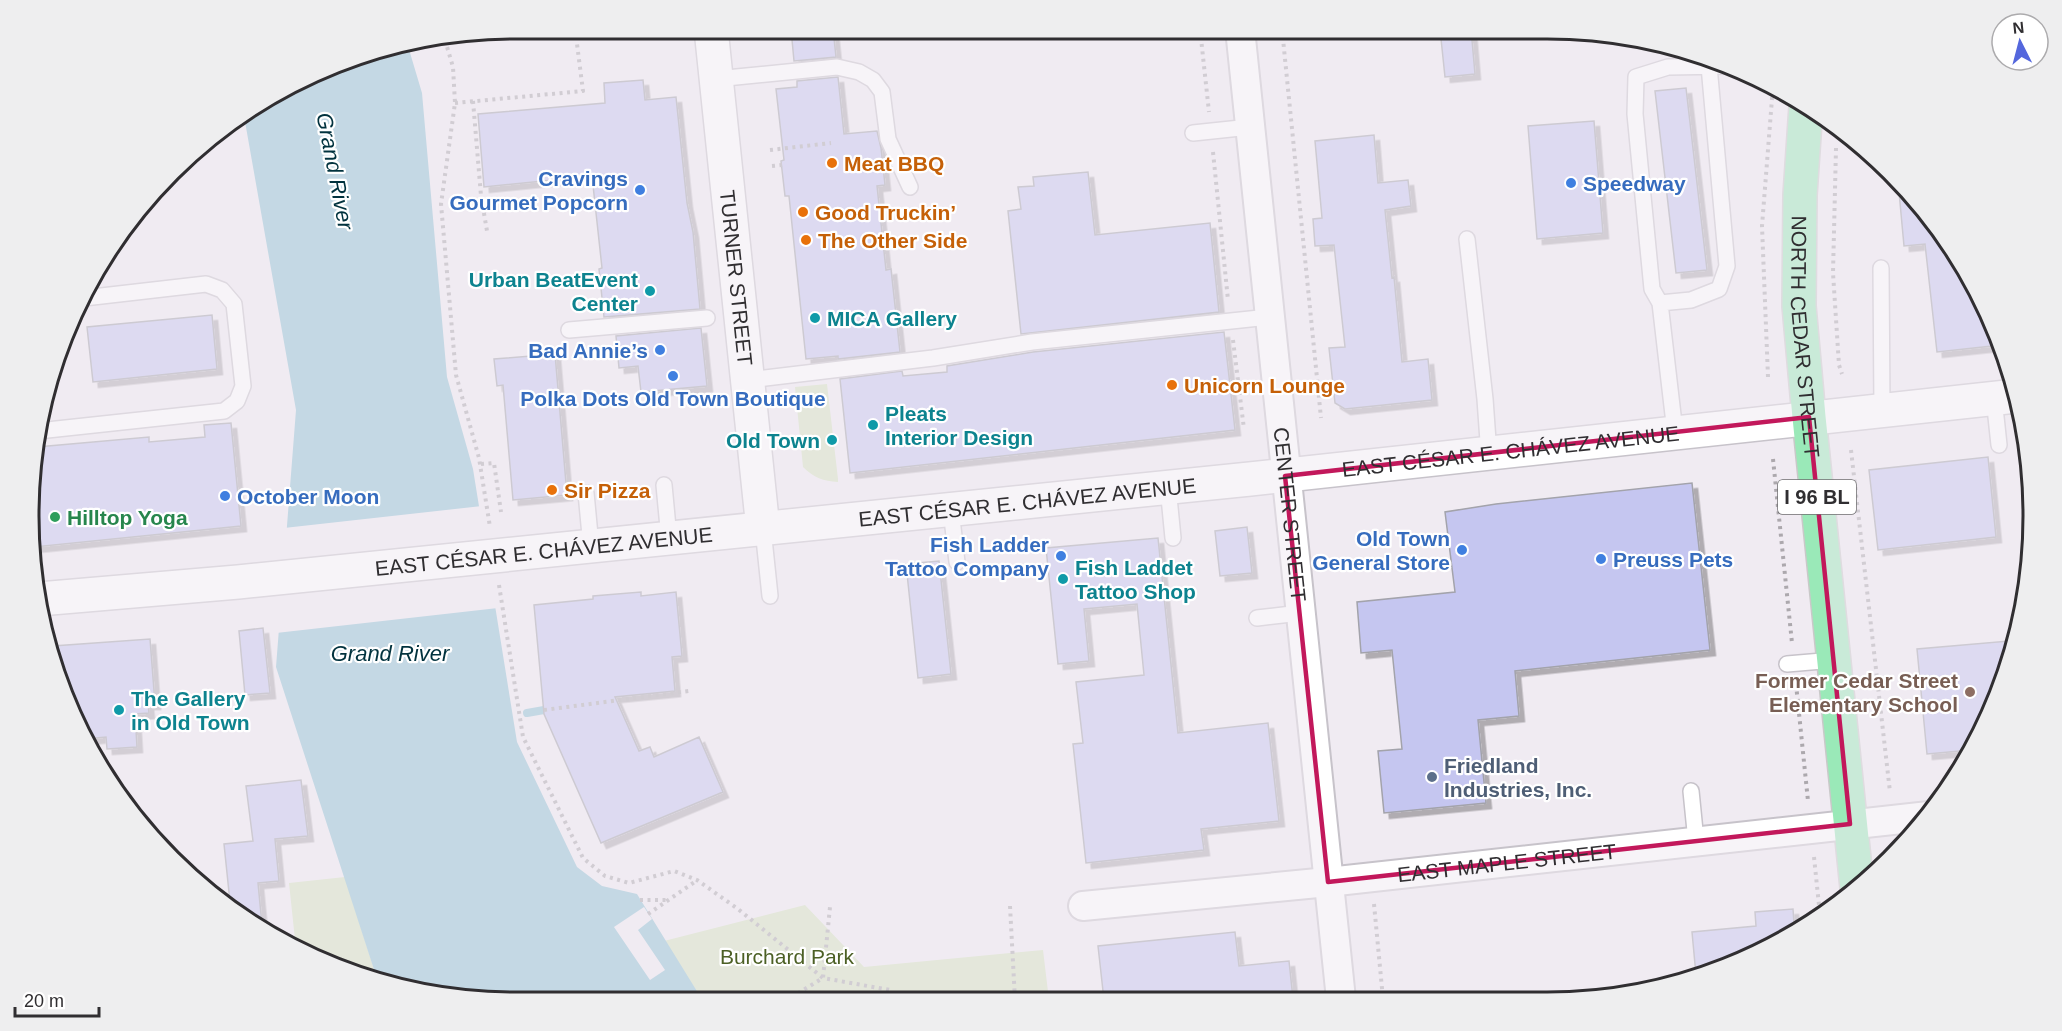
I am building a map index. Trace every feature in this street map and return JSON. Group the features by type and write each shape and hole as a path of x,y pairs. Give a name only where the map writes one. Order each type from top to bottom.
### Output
{"main road":[{"name":"NORTH CEDAR STREET","path":"1805,116 1801,184 1799,306 1856,878"}],"street":[{"name":"TURNER STREET","path":"712,39 763,529"},
{"name":"CENTER STREET","path":"1241,39 1340,992"},
{"name":"EAST CÉSAR E. CHÁVEZ AVENUE","path":"46,598 238,582 1285,476 2005,397"},
{"name":"EAST MAPLE STREET","path":"1083,906 1328,882 1915,817"}],"lane":[{"path":"1675,432 1660,303 1652,289 1635,114 1636,77 1668,67 1705,66"},
{"path":"716,79 837,67 859,72 873,80 882,92 888,139 910,186"},
{"path":"1660,303 1691,300 1719,289 1727,266 1709,67"},
{"path":"1193,133 1250,127"},
{"path":"1467,239 1489,455"},
{"path":"1881,268 1882,410"},
{"path":"47,430 224,411 237,401 243,386 234,304 222,290 206,284 92,297"},
{"path":"748,380 933,358 1032,342 1269,317"},
{"path":"569,330 707,318"},
{"path":"1999,445 2005,397"},
{"path":"664,485 669,538"},
{"path":"1168,488 1173,538"},
{"path":"580,547 586,493"},
{"path":"951,510 957,562"},
{"path":"763,529 770,596"},
{"path":"1257,618 1300,614"},
{"path":"1787,664 1834,660"},
{"path":"1691,790 1696,842"}],"path":[{"path":"1201,39 1230,321 1244,429"},
{"path":"1283,39 1322,418"},
{"path":"447,44 453,67 455,103 441,204 456,375 485,491"},
{"path":"455,103 583,91 577,44"},
{"path":"1768,377 1762,226 1772,96"},
{"path":"473,101 481,196 487,231"},
{"path":"1838,138 1833,273 1839,365 1842,374"},
{"path":"770,150 831,143"},
{"path":"772,166 782,165"},
{"path":"1851,450 1892,820"},
{"path":"480,464 494,463 501,512"},
{"path":"506,626 523,737 583,858 605,876 629,882 674,871 697,880 747,916 823,978 892,992"},
{"path":"544,710 689,691"},
{"path":"648,914 697,880"},
{"path":"640,900 668,900"},
{"path":"1374,900 1382,992"},
{"path":"1010,906 1015,992"},
{"path":"823,978 830,907"},
{"path":"800,992 823,978"}],"highlighted area":[{"path":"1809,417 1850,824 1328,882 1285,476"}],"green space":[{"path":"827,384 838,482 819,478 803,467 795,387"},
{"path":"345,877 374,971 333,956 295,938 289,883"},
{"name":"Burchard Park","path":"805,905 864,967 1043,950 1048,992 697,992 664,941"}],"water":[{"name":"Grand River","path":"410,51 422,93 447,377 473,469 517,742 577,867 602,886 637,894 697,992 484,991 423,983 374,971 276,667 296,410 245,123 277,103 333,75 362,64"}],"pier":[{"path":"482,506 498,608 276,633 284,528"},
{"path":"644,907 652,919 638,930 665,970 650,980 614,927"}],"building":[{"path":"792,39 834,39 836,57 794,61"},
{"path":"1441,39 1472,39 1475,74 1445,77"},
{"path":"838,77 844,134 877,131 881,148 885,185 877,186 886,270 891,269 900,352 838,359 838,356 806,359 789,196 785,196 781,161 784,160 776,89 797,87 797,81"},
{"path":"643,80 645,100 676,97 700,309 604,317 599,269 602,268 592,176 484,187 478,114 605,103 604,83"},
{"path":"1686,88 1707,270 1676,273 1655,91"},
{"path":"1594,121 1603,233 1537,239 1528,126"},
{"path":"1374,135 1378,183 1408,180 1411,206 1385,210 1392,278 1394,277 1402,362 1428,359 1432,400 1345,409 1335,403 1329,348 1345,347 1334,245 1315,246 1313,219 1322,218 1315,141"},
{"path":"1088,172 1095,235 1210,223 1219,312 1021,334 1008,211 1021,209 1018,187 1034,186 1033,177"},
{"path":"1899,195 1925,225 1959,277 1992,346 1937,352 1925,244 1904,246"},
{"path":"212,315 217,369 93,382 87,327"},
{"path":"701,328 707,386 641,392 638,366 619,368 616,336"},
{"path":"1224,332 1235,430 850,473 840,379 902,371 903,376 947,372 947,366 1033,352"},
{"path":"555,354 567,495 513,500 503,385 497,386 494,359"},
{"path":"231,423 241,526 40,546 40,484 44,446 149,437 149,442 205,437 204,425"},
{"path":"1988,457 1996,537 1878,550 1869,470"},
{"path":"1692,483 1710,650 1515,671 1519,716 1478,720 1486,803 1384,813 1378,751 1402,749 1392,650 1361,653 1357,602 1455,592 1445,512 1496,504"},
{"path":"1247,527 1252,573 1220,576 1215,531"},
{"path":"1158,538 1178,733 1268,723 1279,821 1201,829 1204,850 1086,863 1073,744 1083,743 1076,682 1144,675 1137,604 1084,609 1089,661 1058,664 1046,548"},
{"path":"939,561 951,674 918,678 906,564"},
{"path":"641,592 641,596 676,592 682,656 672,657 675,691 615,697 639,751 650,747 654,757 699,737 723,792 601,843 544,714 534,605 593,599 593,596"},
{"path":"263,628 270,693 245,695 239,631"},
{"path":"150,639 155,704 148,704 149,713 135,714 137,747 107,749 106,737 94,738 75,698 57,646"},
{"path":"2006,641 1987,698 1961,751 1927,754 1917,649"},
{"path":"301,780 308,836 275,839 279,881 258,883 261,918 229,897 224,844 253,841 246,786"},
{"path":"1793,909 1794,922 1757,943 1695,968 1692,932 1756,926 1755,912"},
{"path":"1235,932 1239,966 1289,961 1292,992 1103,992 1098,946"}],"waterway":[{"path":"527,713 544,710"}],"place":[{"name":"Meat BBQ","path":"832,163"},
{"name":"Speedway","path":"1571,183"},
{"name":"Cravings Gourmet Popcorn","path":"640,190"},
{"name":"Good Truckin’","path":"803,212"},
{"name":"The Other Side","path":"806,240"},
{"name":"Urban BeatEvent Center","path":"650,291"},
{"name":"MICA Gallery","path":"815,318"},
{"name":"Bad Annie’s","path":"660,350"},
{"name":"Polka Dots Old Town Boutique","path":"673,376"},
{"name":"Unicorn Lounge","path":"1172,385"},
{"name":"Pleats Interior Design","path":"873,425"},
{"name":"Old Town","path":"832,440"},
{"name":"Sir Pizza","path":"552,490"},
{"name":"October Moon","path":"225,496"},
{"name":"Hilltop Yoga","path":"55,517"},
{"name":"Old Town General Store","path":"1462,550"},
{"name":"Fish Ladder Tattoo Company","path":"1061,556"},
{"name":"Preuss Pets","path":"1601,559"},
{"name":"Fish Laddet Tattoo Shop","path":"1063,579"},
{"name":"Former Cedar Street Elementary School","path":"1970,692"},
{"name":"The Gallery in Old Town","path":"119,710"},
{"name":"Friedland Industries, Inc.","path":"1432,777"}]}
